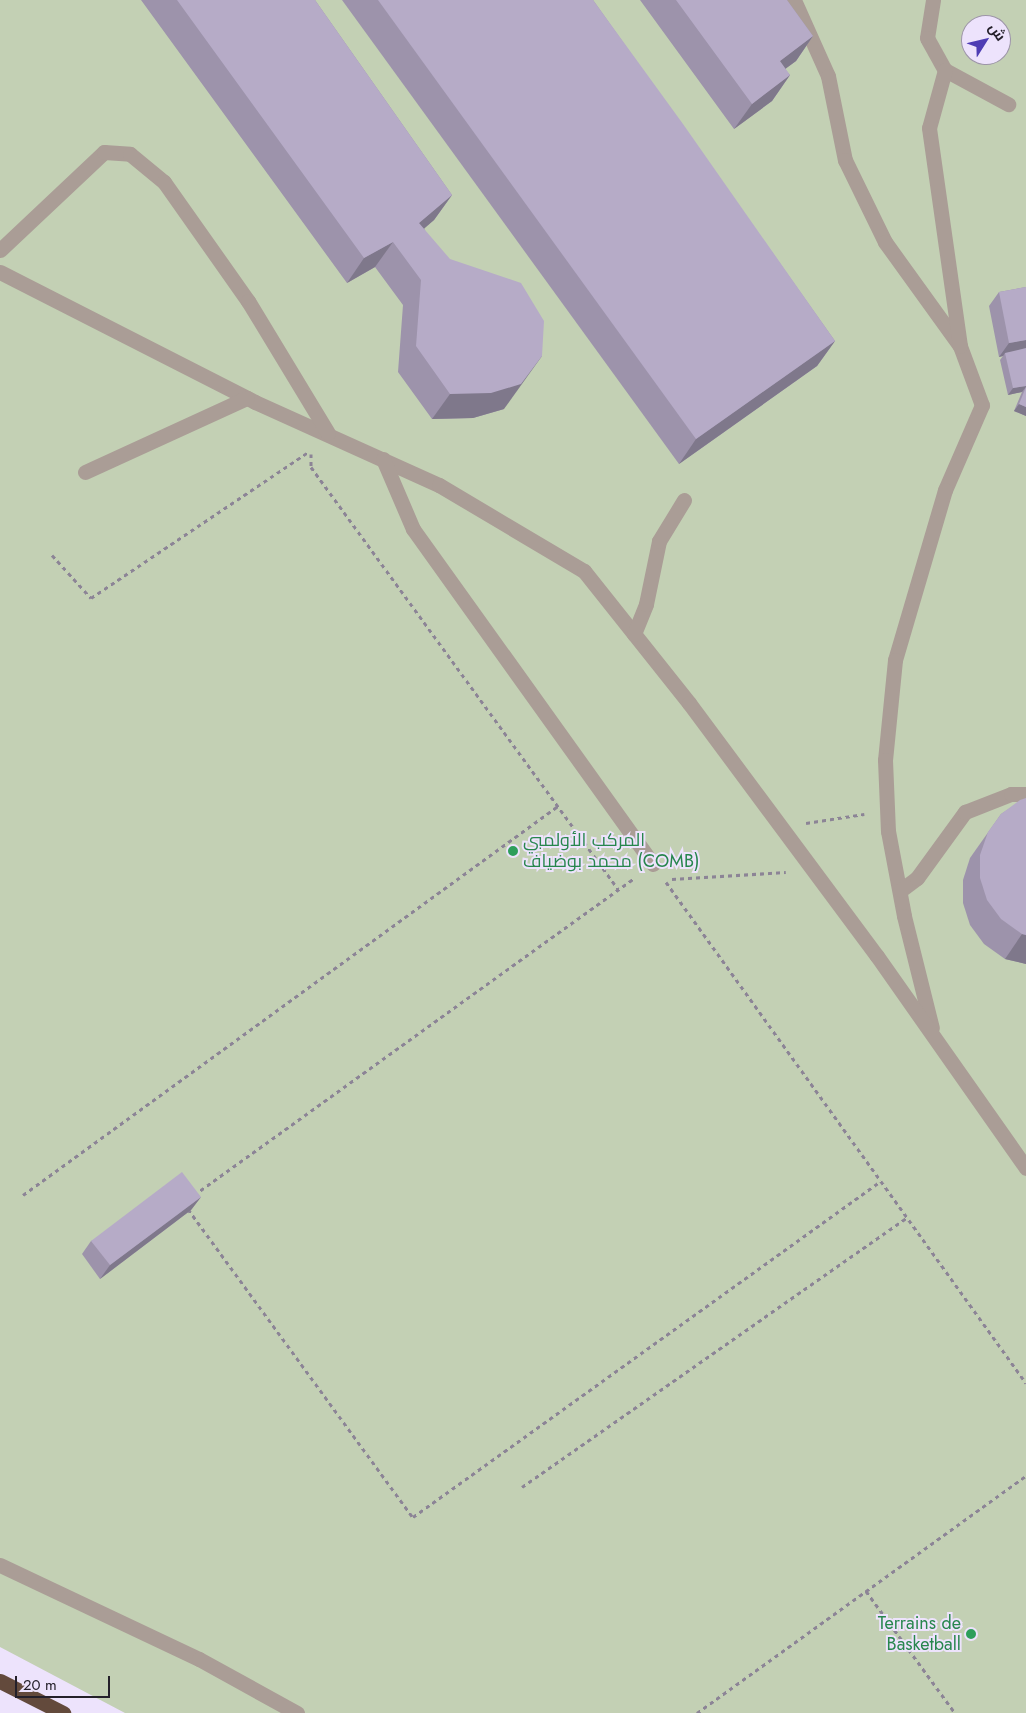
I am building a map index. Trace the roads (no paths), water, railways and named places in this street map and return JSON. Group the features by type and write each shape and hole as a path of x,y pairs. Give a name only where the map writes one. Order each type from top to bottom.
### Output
{"highway":[{"path":"0,1681 63,1713"}],"street":[{"path":"794,0 828,76 845,160 885,242 960,346"},
{"path":"933,0 927,38 945,70 1008,104"},
{"path":"933,1034 904,916 887,811 885,760 895,660 945,490 982,404 960,346 929,128 945,70"},
{"path":"0,250 104,152 130,154 164,182 248,300 328,433"},
{"path":"0,272 247,398 328,433 439,485 584,571 781,826 933,1034 1026,1168"},
{"path":"85,472 247,398"},
{"path":"383,459 412,529 653,864"},
{"path":"634,634 646,604 659,541 684,500"},
{"path":"901,890 917,878 965,812 1011,794 1026,794"},
{"path":"0,1565 199,1659 297,1713"}],"place":[{"name":"المركب الأولمبي محمد بوضياف (COMB)","path":"513,851"},
{"name":"Terrains de Basketball","path":"971,1634"}]}
